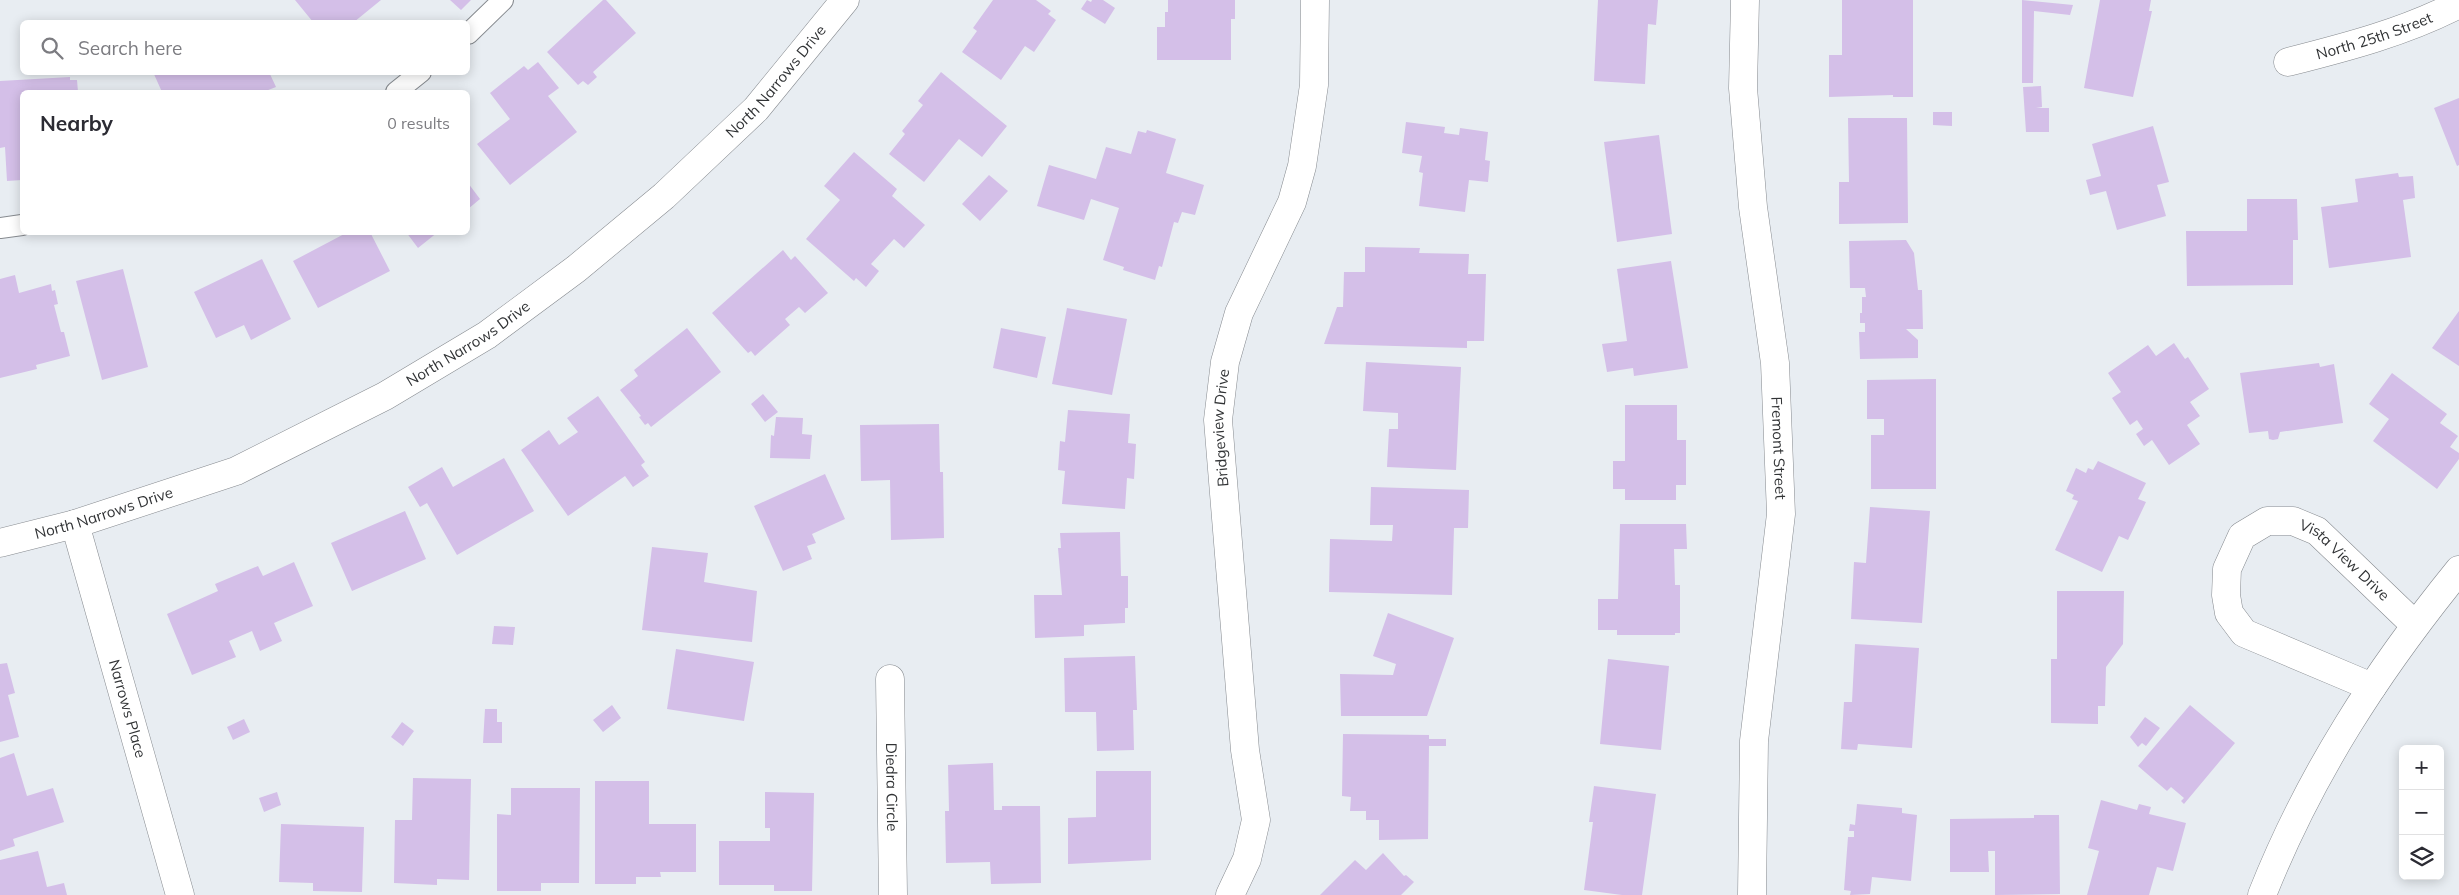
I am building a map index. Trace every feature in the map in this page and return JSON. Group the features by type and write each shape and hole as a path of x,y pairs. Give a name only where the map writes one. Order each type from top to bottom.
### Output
{"street":[{"name":"North Narrows Drive","path":"0,542 75,524 236,471 385,396 487,335 576,269 664,196 756,109 845,0"},
{"name":"Bridgeview Drive","path":"1230,895 1247,859 1256,820 1245,750 1218,420 1225,362 1239,313 1292,202 1302,166 1306,128 1314,85 1315,0"},
{"name":"Fremont Street","path":"1745,0 1743,88 1753,207 1775,363 1781,514 1754,741 1752,895"},
{"name":"North 25th Street","path":"2288,62 2354,46 2407,27 2459,4"},
{"name":"Vista View Drive","path":"2372,687 2244,634 2229,613 2226,595 2227,569 2242,536 2267,521 2293,521 2317,531 2415,625"},
{"name":"Narrows Place","path":"75,524 180,895"},
{"path":"2262,895 2300,809 2348,722 2415,625 2459,570"},
{"name":"Diedra Circle","path":"890,679 893,895"}],"lane":[{"path":"470,32 502,0"},
{"path":"398,90 417,75"},
{"path":"0,228 20,225"}],"building":[{"path":"295,0 381,0 356,20 311,20"},
{"path":"450,0 471,0 461,10"},
{"path":"603,0 606,0 636,33 593,72 597,77 588,85 583,81 578,85 547,52"},
{"path":"993,0 1036,0 1051,11 1048,14 1056,20 1034,52 1025,46 1001,80 962,52 977,31 973,28"},
{"path":"1087,0 1091,2 1092,0 1103,0 1115,8 1105,24 1081,9"},
{"path":"1168,0 1235,0 1235,19 1231,19 1231,60 1157,60 1157,27 1165,27 1165,12 1168,12"},
{"path":"1598,0 1658,0 1656,25 1648,24 1645,84 1594,81"},
{"path":"1842,0 1913,0 1913,97 1893,97 1893,95 1829,97 1829,55 1842,55"},
{"path":"2022,0 2073,5 2070,15 2034,11 2033,83 2022,83"},
{"path":"2100,0 2151,0 2149,11 2152,11 2133,97 2084,88"},
{"path":"538,62 559,88 548,96 577,132 510,185 477,144 510,119 490,93 524,66 528,70"},
{"path":"941,72 1007,126 982,157 959,139 924,182 889,154 905,134 902,131 923,105 918,101"},
{"path":"154,75 270,75 276,87 268,90 161,90"},
{"path":"70,77 70,80 77,80 78,90 20,90 20,180 7,181 5,147 0,148 0,81"},
{"path":"2041,86 2042,107 2036,108 2049,108 2049,132 2026,132 2023,87"},
{"path":"2459,98 2459,165 2457,166 2434,108"},
{"path":"1933,112 1952,112 1952,126 1933,125"},
{"path":"1848,118 1907,118 1908,223 1839,224 1839,182 1849,182"},
{"path":"1406,122 1445,127 1444,133 1459,135 1460,128 1488,132 1485,160 1490,161 1488,182 1469,180 1465,212 1419,206 1423,173 1419,172 1422,156 1402,153"},
{"path":"2153,126 2169,182 2157,185 2166,216 2117,230 2106,191 2090,195 2086,180 2101,176 2092,144"},
{"path":"1147,130 1176,139 1166,173 1204,185 1195,215 1182,212 1178,223 1174,222 1162,267 1159,266 1155,280 1123,270 1124,267 1103,260 1119,208 1091,199 1084,220 1037,206 1049,165 1096,179 1106,147 1131,154 1138,131 1146,133"},
{"path":"1659,135 1672,234 1617,242 1604,142"},
{"path":"854,152 897,189 892,196 925,225 904,248 894,239 871,264 879,271 866,287 856,278 854,281 806,239 840,200 824,186"},
{"path":"2398,173 2399,177 2413,176 2415,198 2403,200 2411,257 2329,268 2321,207 2358,202 2355,179"},
{"path":"989,175 1008,191 980,221 962,204"},
{"path":"470,186 480,199 470,207"},
{"path":"2247,199 2297,199 2298,240 2293,240 2293,285 2187,286 2186,231 2247,231"},
{"path":"342,235 372,235 390,271 318,308 293,261"},
{"path":"408,235 434,235 418,248"},
{"path":"1906,240 1914,253 1918,290 1922,290 1923,329 1906,329 1918,340 1918,358 1860,359 1859,332 1865,332 1865,323 1860,323 1860,313 1862,313 1862,297 1866,297 1865,288 1850,288 1849,241"},
{"path":"1365,247 1420,248 1419,253 1469,254 1468,274 1486,274 1484,341 1467,341 1467,348 1324,344 1337,307 1343,307 1344,272 1365,272"},
{"path":"783,250 791,260 795,256 828,293 805,313 799,307 785,319 790,325 755,356 751,351 748,353 712,313"},
{"path":"262,259 291,319 251,340 244,325 216,338 194,292"},
{"path":"1671,261 1688,368 1634,376 1633,368 1607,372 1602,344 1627,341 1617,269"},
{"path":"123,269 148,367 102,380 76,281"},
{"path":"15,275 19,293 51,284 52,291 55,290 58,304 54,305 61,332 64,332 70,356 36,365 37,369 0,378 0,279"},
{"path":"1067,308 1127,319 1112,395 1052,384"},
{"path":"2459,311 2459,366 2432,348"},
{"path":"687,328 721,372 651,427 648,423 645,425 639,417 641,416 620,390 638,376 634,370"},
{"path":"1001,328 1046,337 1037,378 993,368"},
{"path":"2174,343 2185,359 2188,357 2209,389 2190,402 2200,416 2187,425 2200,444 2169,465 2152,440 2144,446 2136,434 2143,429 2137,420 2130,425 2112,398 2121,392 2108,373 2148,345 2156,356"},
{"path":"1366,362 1461,367 1456,470 1387,467 1389,429 1398,429 1398,413 1363,411"},
{"path":"2319,363 2320,367 2334,364 2343,423 2280,432 2278,439 2273,440 2269,439 2268,431 2249,433 2240,373"},
{"path":"2392,373 2447,414 2440,423 2458,436 2450,447 2459,453 2459,459 2437,489 2373,441 2389,419 2369,404"},
{"path":"1936,379 1936,489 1871,489 1871,435 1884,435 1884,419 1867,419 1867,380"},
{"path":"763,394 778,412 765,422 751,404"},
{"path":"598,396 645,462 641,465 649,476 633,487 625,476 568,516 521,450 549,430 559,445 578,432 567,418"},
{"path":"1625,405 1677,405 1677,440 1686,440 1686,485 1676,485 1676,500 1625,500 1625,489 1613,489 1613,461 1625,461"},
{"path":"1068,410 1130,414 1128,443 1136,444 1134,479 1127,478 1125,509 1062,504 1065,471 1058,470 1060,441 1065,442"},
{"path":"776,417 803,418 802,434 812,435 810,459 770,458 771,435 774,436"},
{"path":"939,424 940,472 943,472 944,538 891,540 890,480 861,481 860,425"},
{"path":"504,458 534,511 457,555 427,503 420,507 408,487 442,467 453,487"},
{"path":"2098,461 2146,483 2138,499 2146,502 2128,540 2119,536 2102,572 2055,550 2078,501 2072,499 2074,495 2066,491 2076,468 2086,473 2088,468 2093,470"},
{"path":"825,474 845,519 812,534 816,543 807,546 812,559 783,571 754,506"},
{"path":"1371,487 1469,490 1468,528 1454,528 1452,595 1329,592 1330,539 1392,541 1393,525 1370,525"},
{"path":"1870,507 1930,511 1922,623 1851,619 1854,562 1866,563"},
{"path":"405,511 426,559 352,591 331,543"},
{"path":"1620,524 1686,524 1687,549 1674,549 1675,585 1680,585 1680,633 1675,633 1675,635 1617,635 1617,630 1598,630 1598,599 1618,599"},
{"path":"1120,532 1121,576 1128,576 1128,608 1125,608 1125,623 1084,625 1084,636 1035,638 1034,595 1062,595 1058,548 1061,548 1060,533"},
{"path":"652,547 708,553 704,582 757,591 752,642 642,630"},
{"path":"294,562 313,606 274,623 282,641 260,651 252,631 229,641 236,657 192,675 167,614 218,591 215,584 258,566 263,576"},
{"path":"2057,591 2124,591 2123,644 2106,667 2105,706 2098,706 2098,724 2051,723 2051,659 2057,659"},
{"path":"1388,613 1454,638 1427,716 1341,716 1340,674 1393,675 1396,664 1373,656"},
{"path":"494,626 515,627 513,645 492,644"},
{"path":"1855,644 1919,648 1912,748 1858,744 1857,750 1841,749 1844,702 1852,702"},
{"path":"676,649 754,662 744,721 667,709"},
{"path":"1135,656 1137,710 1133,710 1134,750 1097,751 1096,712 1065,712 1064,658"},
{"path":"1608,659 1669,666 1661,750 1600,744"},
{"path":"7,663 15,693 8,695 19,737 0,742 0,664"},
{"path":"612,705 621,718 603,732 593,720"},
{"path":"2190,705 2235,743 2184,804 2181,801 2184,798 2171,787 2167,791 2138,766"},
{"path":"485,709 497,709 497,722 502,722 502,743 483,743"},
{"path":"2145,717 2160,728 2146,746 2142,743 2138,747 2130,737"},
{"path":"244,719 250,732 233,740 227,727"},
{"path":"402,722 414,731 403,746 391,737"},
{"path":"1343,734 1429,735 1429,739 1446,739 1446,746 1429,746 1428,839 1379,840 1379,820 1366,820 1366,811 1350,811 1351,797 1342,796"},
{"path":"14,753 27,796 53,788 64,822 13,839 15,846 0,851 0,758"},
{"path":"993,763 994,810 1002,810 1002,806 1040,806 1041,883 991,884 990,862 946,863 945,811 949,811 948,765"},
{"path":"1096,771 1151,771 1151,860 1068,864 1068,818 1096,817"},
{"path":"413,778 471,779 469,880 437,879 437,885 394,883 395,820 412,820"},
{"path":"595,781 649,781 649,824 696,824 696,872 660,872 661,877 636,877 636,884 595,884"},
{"path":"1594,786 1656,794 1642,895 1622,895 1584,890 1593,822 1589,822"},
{"path":"511,788 580,788 579,883 541,883 541,891 497,891 497,814 511,815"},
{"path":"277,792 281,805 264,812 259,798"},
{"path":"765,792 814,793 812,891 774,891 774,885 719,885 719,841 770,841 770,828 765,828"},
{"path":"2101,800 2137,810 2139,804 2151,807 2149,814 2186,823 2173,871 2157,867 2149,895 2087,895 2099,851 2088,848"},
{"path":"1857,804 1902,808 1902,813 1917,815 1911,881 1872,877 1870,894 1850,895 1851,891 1844,890 1848,837 1854,837 1854,831 1849,831 1850,824 1855,825"},
{"path":"2034,815 2059,815 2060,894 1995,895 1995,851 1988,851 1989,872 1950,872 1950,819 2034,818"},
{"path":"281,824 364,827 362,892 313,891 313,883 279,882"},
{"path":"38,851 47,887 64,883 67,895 0,895 0,860"},
{"path":"1383,853 1404,876 1406,875 1414,882 1401,895 1320,895 1355,860 1366,870"}]}
